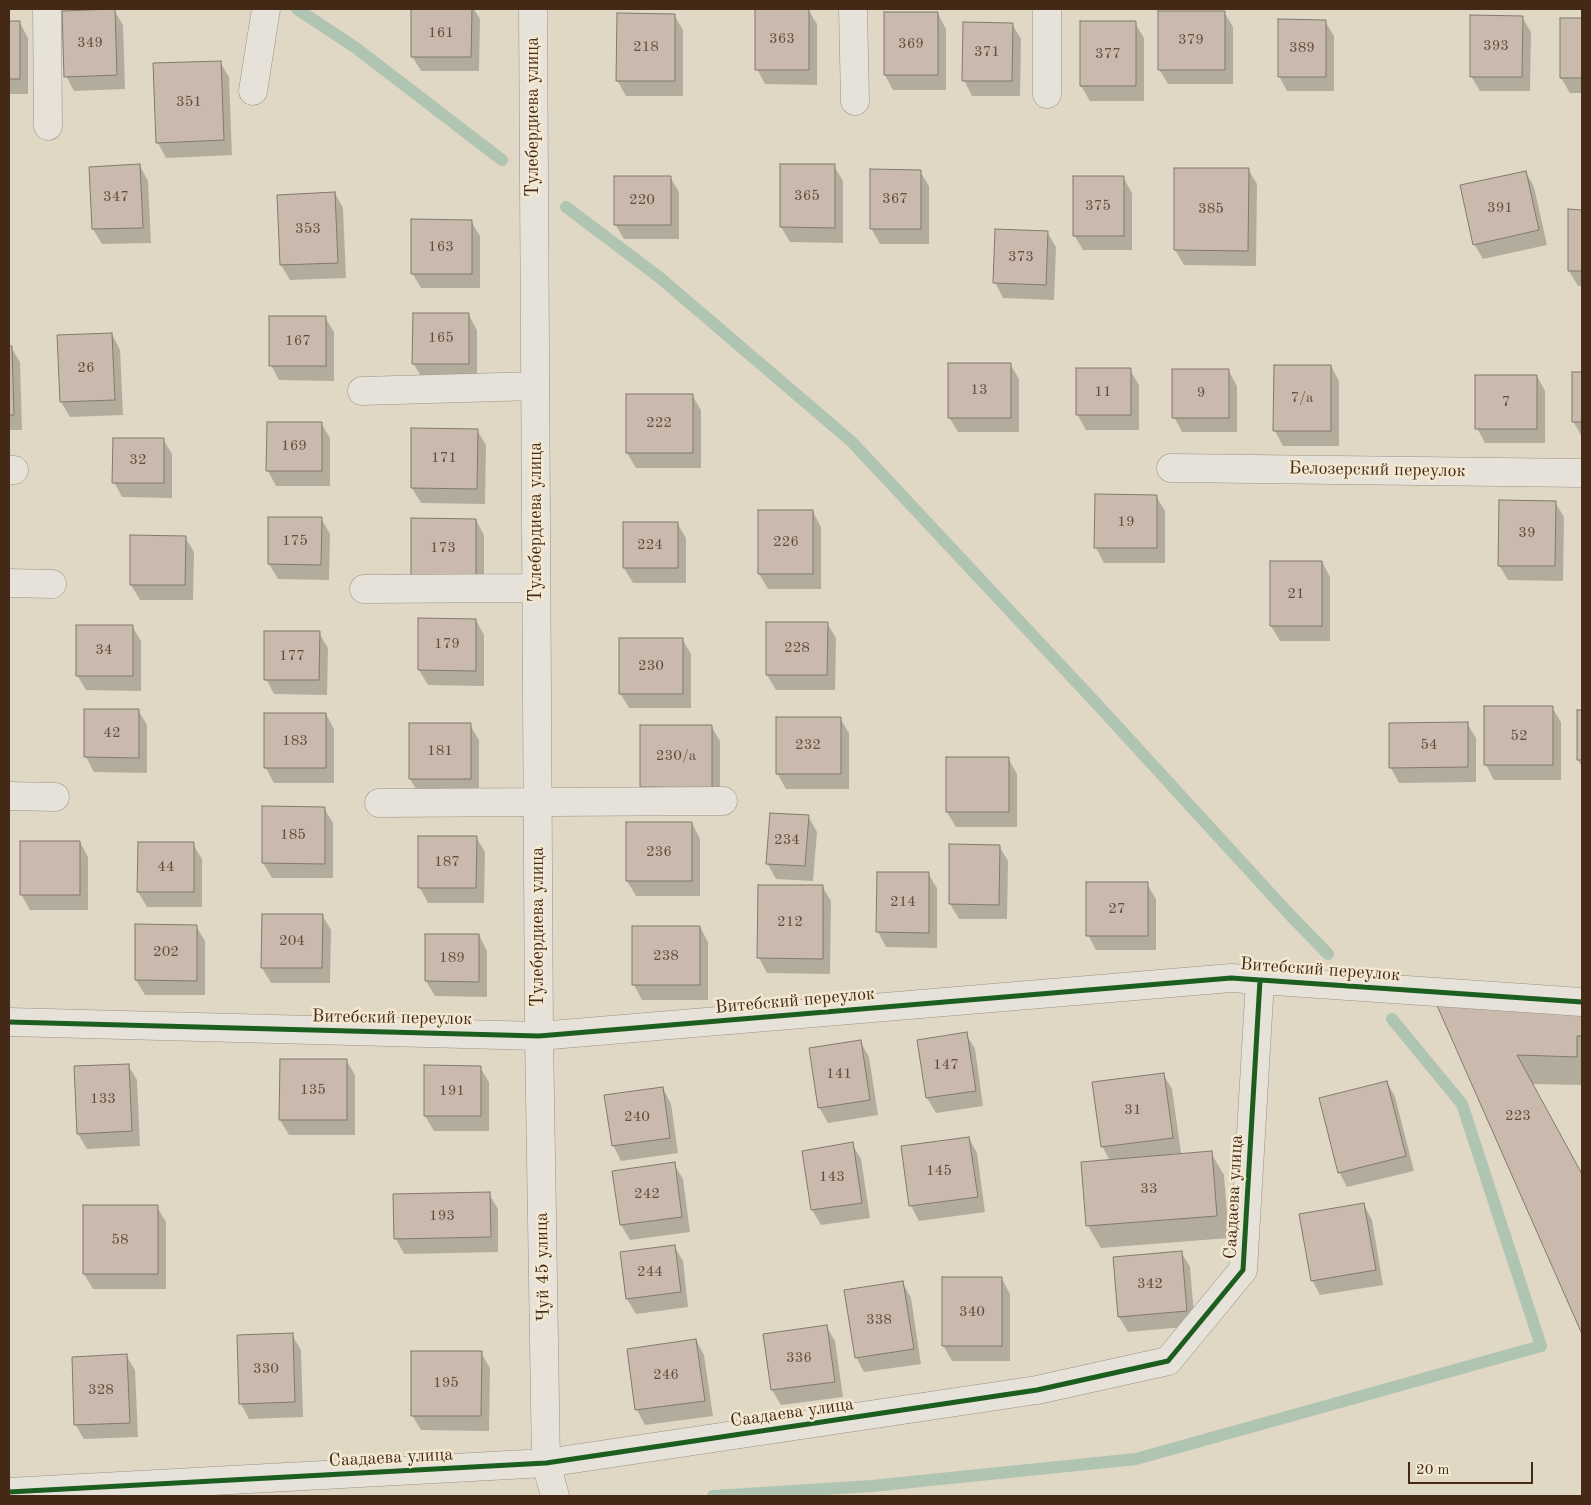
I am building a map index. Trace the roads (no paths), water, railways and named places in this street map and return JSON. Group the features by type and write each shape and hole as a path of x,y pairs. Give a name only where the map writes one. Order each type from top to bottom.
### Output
{"street":[{"path":"47,9 48,126"},
{"path":"253,91 266,9"},
{"name":"Тулебердиева улица","path":"533,9 539,1036"},
{"path":"853,9 855,101"},
{"path":"1047,94 1048,9"},
{"path":"362,391 535,386"},
{"name":"Белозерский переулок","path":"1171,468 1582,473"},
{"path":"9,583 52,584"},
{"path":"364,589 536,588"},
{"path":"9,796 55,797"},
{"path":"379,803 723,801"},
{"name":"Витебский переулок","path":"9,1022 539,1036 1221,979 1582,1002"},
{"name":"Саадаева улица","path":"9,1492 546,1463 1036,1390 1168,1361 1244,1270 1260,980"},
{"name":"Чуй 45 улица","path":"539,1036 546,1463 555,1496"}],"waterway":[{"path":"297,9 356,48 502,160"},
{"path":"566,207 659,277 852,442 1328,954"},
{"path":"713,1496 872,1486 1136,1459 1541,1346 1462,1104 1392,1019"}]}
